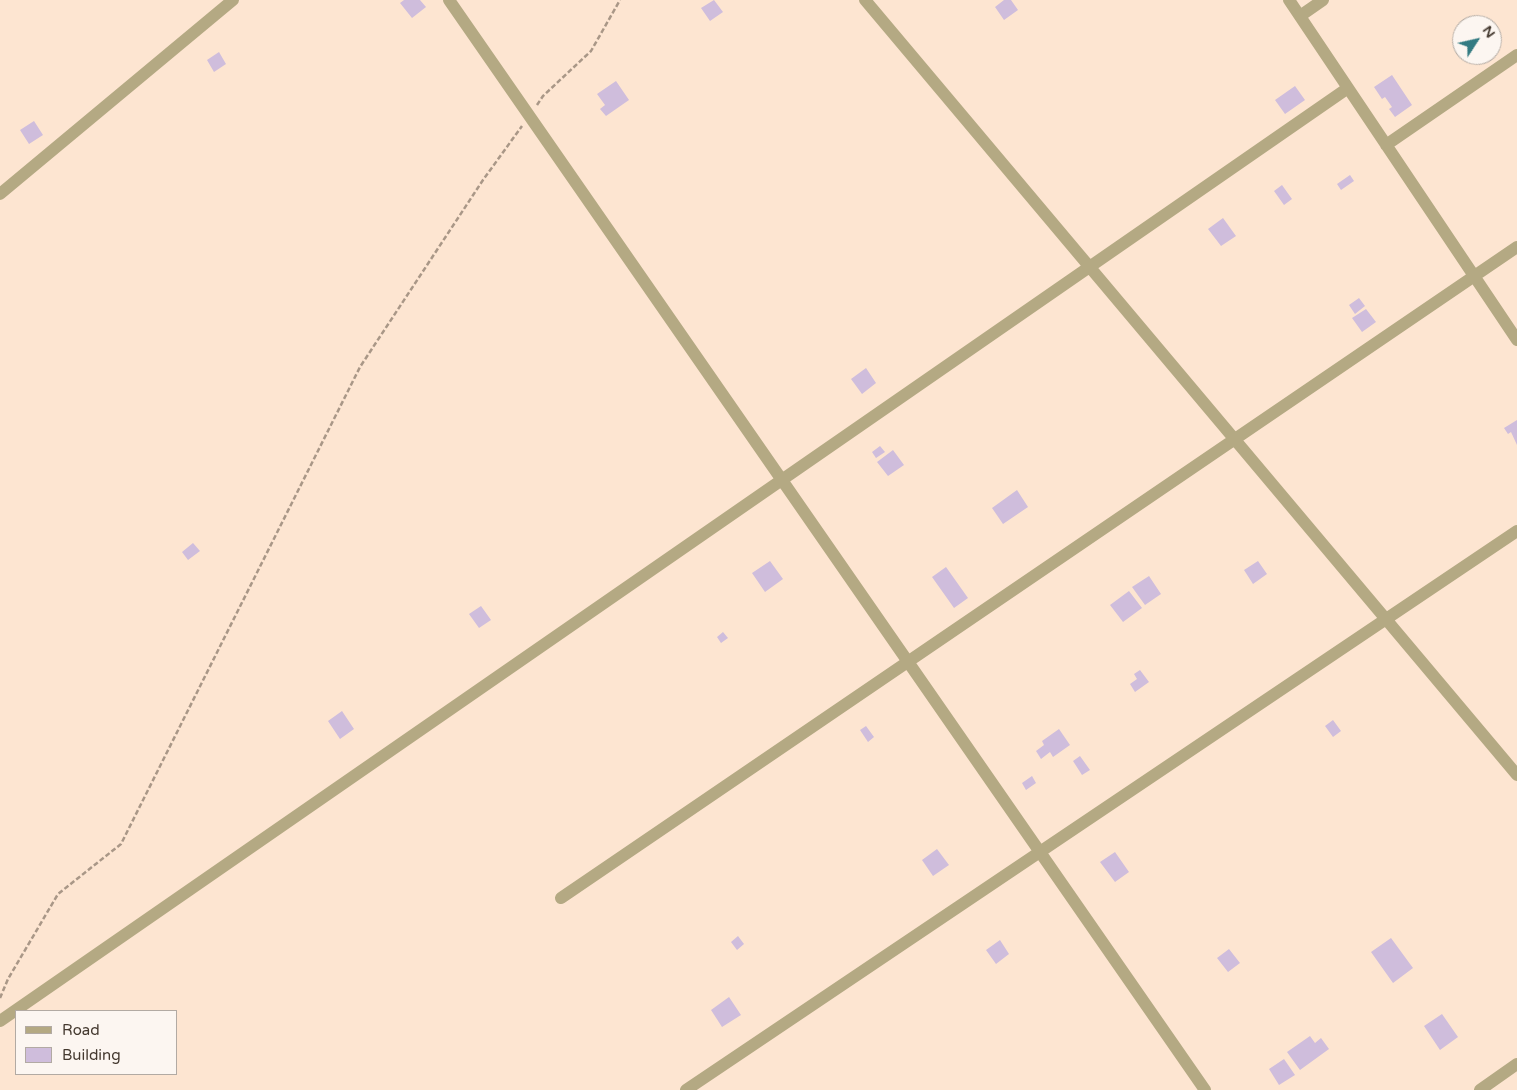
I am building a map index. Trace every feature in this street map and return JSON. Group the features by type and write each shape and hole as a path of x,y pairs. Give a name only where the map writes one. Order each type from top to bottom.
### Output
{"street":[{"path":"0,194 233,0"},
{"path":"449,0 1205,1090"},
{"path":"864,0 1517,775"},
{"path":"1289,0 1517,340"},
{"path":"1300,16 1323,0"},
{"path":"1386,145 1517,55"},
{"path":"16,1010 1348,88"},
{"path":"561,898 1517,247"},
{"path":"686,1090 1517,531"},
{"path":"0,1021 15,1011"},
{"path":"1480,1090 1517,1064"}],"path":[{"path":"0,998 8,979 58,894 121,844 360,367 483,180 543,96 591,51 620,0"}],"building":[{"path":"404,0 420,0 426,7 412,18 400,3"},
{"path":"714,0 723,12 710,21 701,8"},
{"path":"1004,0 1011,0 1018,10 1004,20 995,7"},
{"path":"219,52 226,64 214,72 207,60"},
{"path":"1392,75 1412,105 1395,117 1389,109 1392,107 1385,97 1382,99 1374,87"},
{"path":"616,81 629,100 606,116 600,109 605,105 597,94"},
{"path":"1295,86 1305,100 1285,114 1275,100"},
{"path":"34,121 43,135 29,144 20,130"},
{"path":"1350,175 1354,181 1341,190 1337,184"},
{"path":"1282,185 1292,199 1284,205 1274,191"},
{"path":"1223,218 1236,236 1221,246 1208,229"},
{"path":"1359,298 1365,306 1355,314 1349,305"},
{"path":"1366,309 1376,322 1362,332 1352,318"},
{"path":"866,368 876,383 862,394 851,379"},
{"path":"1517,420 1517,445 1511,432 1508,434 1504,428"},
{"path":"880,446 885,452 876,458 872,452"},
{"path":"893,450 904,465 888,476 877,462"},
{"path":"1017,490 1028,507 1003,524 992,508"},
{"path":"193,543 200,551 188,560 182,552"},
{"path":"770,561 783,579 765,592 752,573"},
{"path":"1258,561 1267,574 1253,584 1244,570"},
{"path":"946,567 968,598 954,608 932,577"},
{"path":"1149,576 1161,594 1145,605 1132,587"},
{"path":"1129,591 1142,608 1123,622 1110,605"},
{"path":"481,606 491,620 479,628 469,614"},
{"path":"723,632 728,638 721,643 717,637"},
{"path":"1140,670 1149,682 1135,692 1130,684 1137,679 1134,674"},
{"path":"342,711 354,729 340,739 328,721"},
{"path":"1333,720 1341,731 1333,737 1325,726"},
{"path":"866,726 874,737 868,742 860,730"},
{"path":"1059,729 1070,745 1053,757 1050,752 1041,759 1036,751 1044,745 1042,741"},
{"path":"1080,756 1090,770 1082,775 1073,761"},
{"path":"1032,776 1036,783 1026,790 1022,783"},
{"path":"937,849 949,865 933,876 922,860"},
{"path":"1115,852 1129,872 1115,882 1100,862"},
{"path":"738,936 744,944 737,950 731,942"},
{"path":"1391,938 1413,968 1393,983 1371,952"},
{"path":"1000,940 1009,954 996,964 986,950"},
{"path":"1229,949 1240,963 1228,972 1217,958"},
{"path":"729,997 741,1015 722,1027 711,1010"},
{"path":"1442,1014 1458,1037 1440,1050 1424,1026"},
{"path":"1310,1036 1315,1043 1321,1038 1329,1049 1300,1070 1287,1052"},
{"path":"1284,1059 1295,1075 1279,1085 1269,1069"}]}
